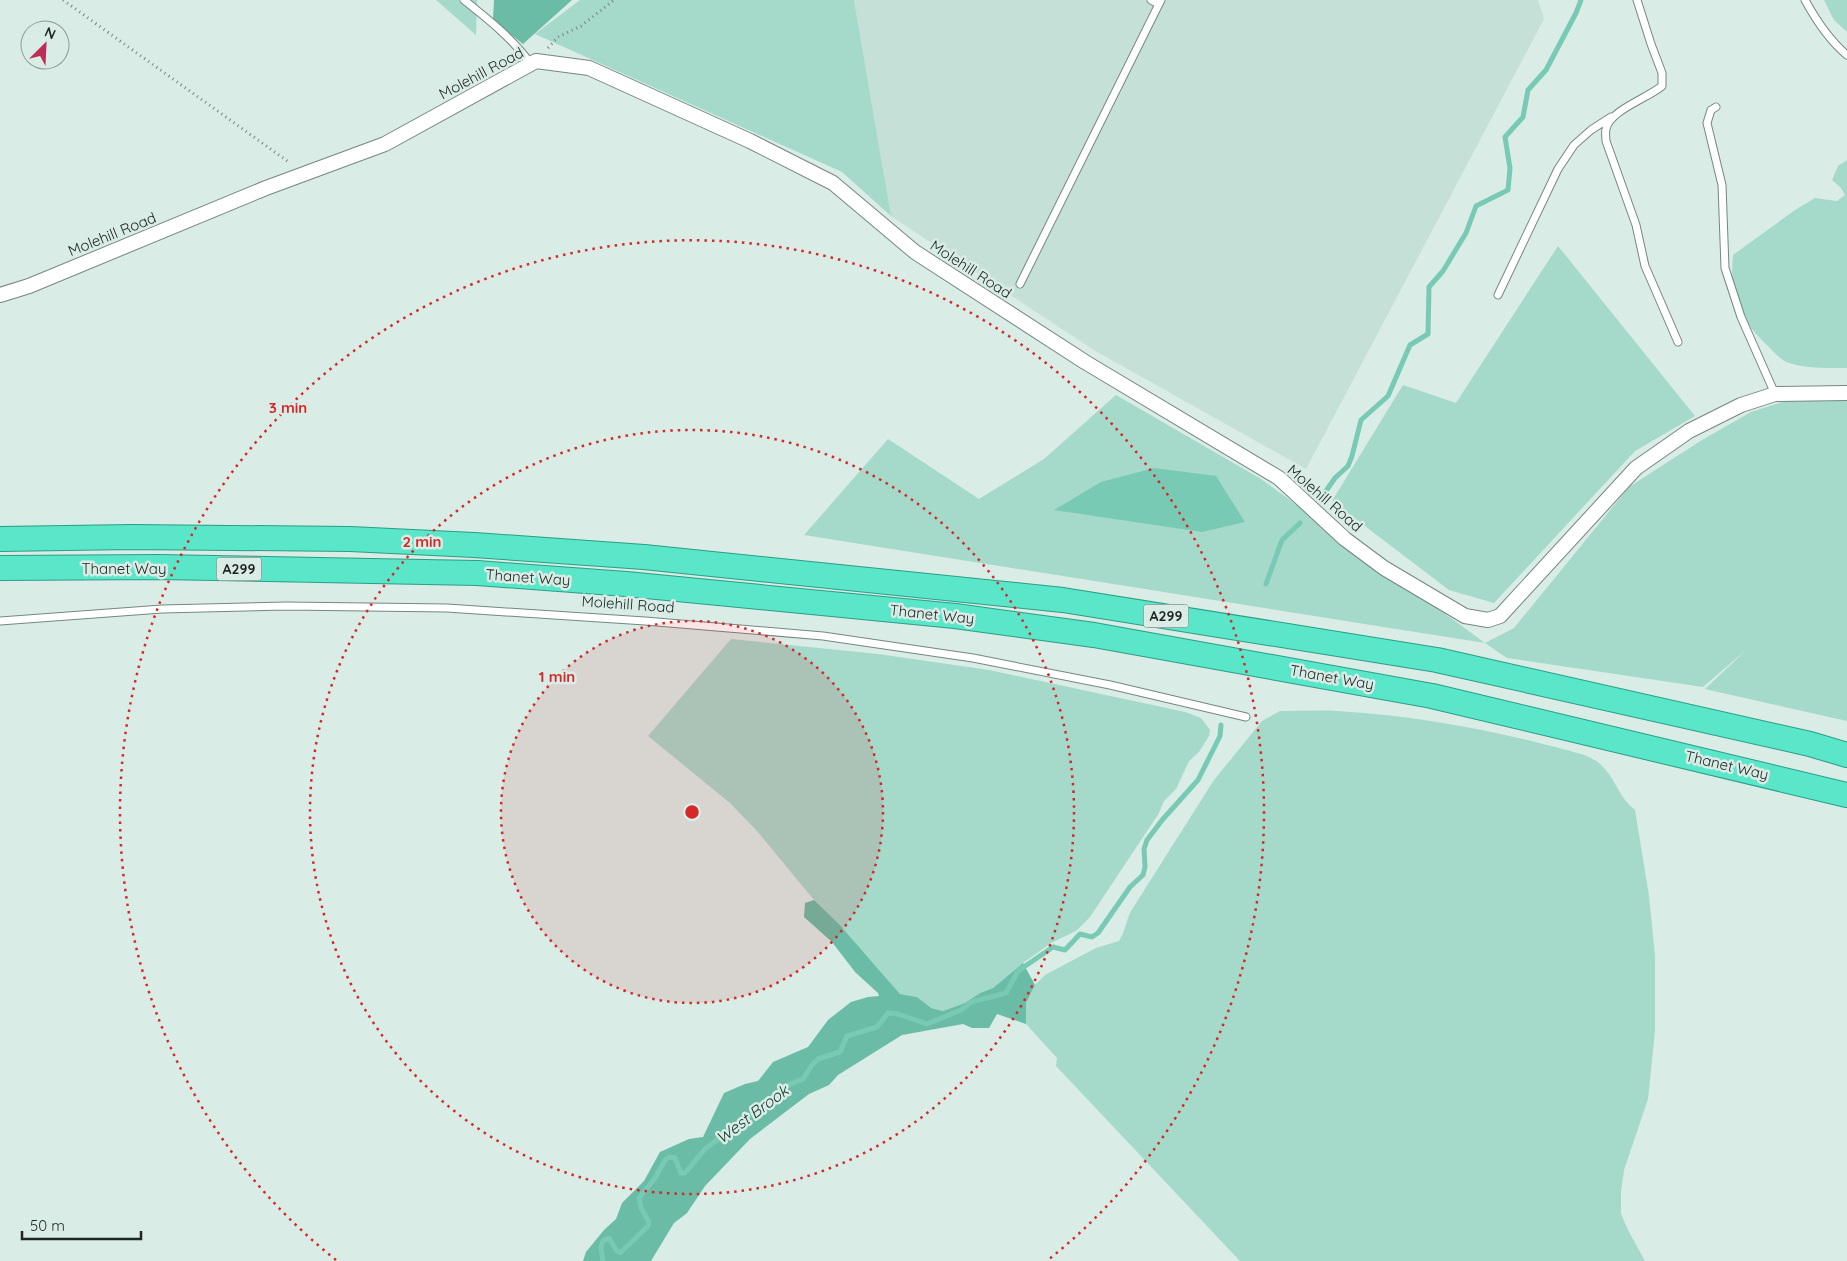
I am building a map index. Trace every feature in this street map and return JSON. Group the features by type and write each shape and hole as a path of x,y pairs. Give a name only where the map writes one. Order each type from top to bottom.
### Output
{"highway":[{"name":"Thanet Way","path":"0,539 132,537 330,539 474,545 644,557 1063,600 1437,660 1810,744 1847,755"},
{"name":"Thanet Way","path":"0,568 159,567 478,573 626,584 955,616 1094,635 1432,696 1847,795"}],"street":[{"name":"Molehill Road","path":"0,295 29,286 296,177 384,144 533,63 589,68 750,141 833,183 915,252 1085,362 1279,478 1345,539 1384,568 1465,616 1488,620 1500,616 1636,468 1689,431 1741,405 1775,394 1847,393"}],"lane":[{"path":"464,0 502,31 533,63"},
{"path":"1020,284 1160,2 1151,0"},
{"path":"1498,295 1558,169 1574,145 1591,130 1662,86 1662,73 1637,0"},
{"path":"1805,0 1838,48 1847,55"},
{"path":"1716,107 1711,110 1707,123 1722,185 1725,268 1741,317 1775,394"},
{"path":"1615,115 1606,127 1606,141 1636,225 1645,266 1678,342"},
{"name":"Molehill Road","path":"0,621 162,609 286,606 447,608 655,621 823,636 973,658 1110,685 1246,718"}],"path":[{"path":"63,0 290,164 296,177"},
{"path":"533,63 558,37 581,26 614,0"}],"shaded area":[{"path":"436,0 477,0 476,35"},
{"path":"494,0 572,0 523,44 493,20"},
{"path":"580,0 854,0 891,216 842,172 535,34"},
{"path":"854,0 1538,0 1544,19 1306,469 1092,349 891,216"},
{"path":"1824,0 1847,0 1847,32 1834,20"},
{"path":"1847,160 1847,368 1801,366 1786,362 1777,355 1750,327 1743,316 1738,306 1733,283 1733,255 1795,210 1815,198 1837,201 1845,195 1841,188 1832,180 1838,166"},
{"path":"1558,246 1695,416 1635,451 1494,603 1449,590 1332,501 1403,385 1456,403"},
{"path":"1116,395 1261,479 1485,643 804,535 888,439 979,499 1044,459"},
{"path":"1823,398 1847,399 1847,721 1705,689 1747,649 1703,687 1507,658 1485,643 1514,628 1629,487 1702,440 1751,412 1782,402"},
{"path":"1154,468 1216,476 1245,522 1202,532 1054,510 1101,482"},
{"path":"731,639 878,654 989,670 1185,712 1201,718 1210,730 1209,736 1199,752 1189,761 1176,789 1164,801 1159,813 1090,917 1076,931 1051,943 993,988 980,993 965,1003 943,1011 930,1008 917,997 900,994 839,924 814,900 757,831 730,803 648,736"},
{"path":"1280,711 1368,713 1431,721 1493,732 1584,755 1602,766 1626,801 1635,810 1649,896 1655,956 1655,1031 1648,1099 1624,1170 1621,1214 1645,1261 1240,1261 1056,1066 1057,1058 1026,1024 1026,1003 1035,985 1045,975 1096,948 1119,941 1131,911 1214,780 1262,721"},
{"path":"814,900 839,924 900,994 917,997 931,1008 943,1011 965,1003 980,993 993,988 1023,963 1035,985 1026,1003 1026,1024 997,1014 989,1028 972,1028 963,1024 902,1035 838,1075 829,1085 809,1094 750,1139 705,1186 687,1213 674,1223 651,1261 583,1261 586,1252 616,1219 622,1203 644,1181 660,1152 689,1139 703,1137 724,1093 758,1081 773,1062 808,1047 828,1020 851,1002 879,996 855,972 832,942 804,917 805,903"}],"waterway":[{"name":"West Brook","path":"1326,491 1335,478 1348,466 1361,420 1388,396 1410,345 1428,334 1429,287 1443,271 1466,233 1476,206 1508,190 1510,168 1505,137 1523,117 1528,90 1546,70 1581,0"},
{"name":"West Brook","path":"1266,584 1282,540 1300,523"},
{"name":"West Brook","path":"603,1261 601,1247 603,1241 609,1238 620,1253 648,1226 649,1222 641,1208 639,1198 655,1178 665,1160 669,1157 675,1158 681,1173 685,1173 705,1149 770,1101 781,1088 803,1079 818,1059 840,1052 847,1036 877,1027 888,1013 898,1014 927,1024 961,1010 971,1002 1006,993 1018,971 1053,947 1065,950 1080,934 1092,937 1098,933 1130,887 1143,875 1145,867 1144,849 1147,840 1198,780 1220,736 1221,725"}]}
